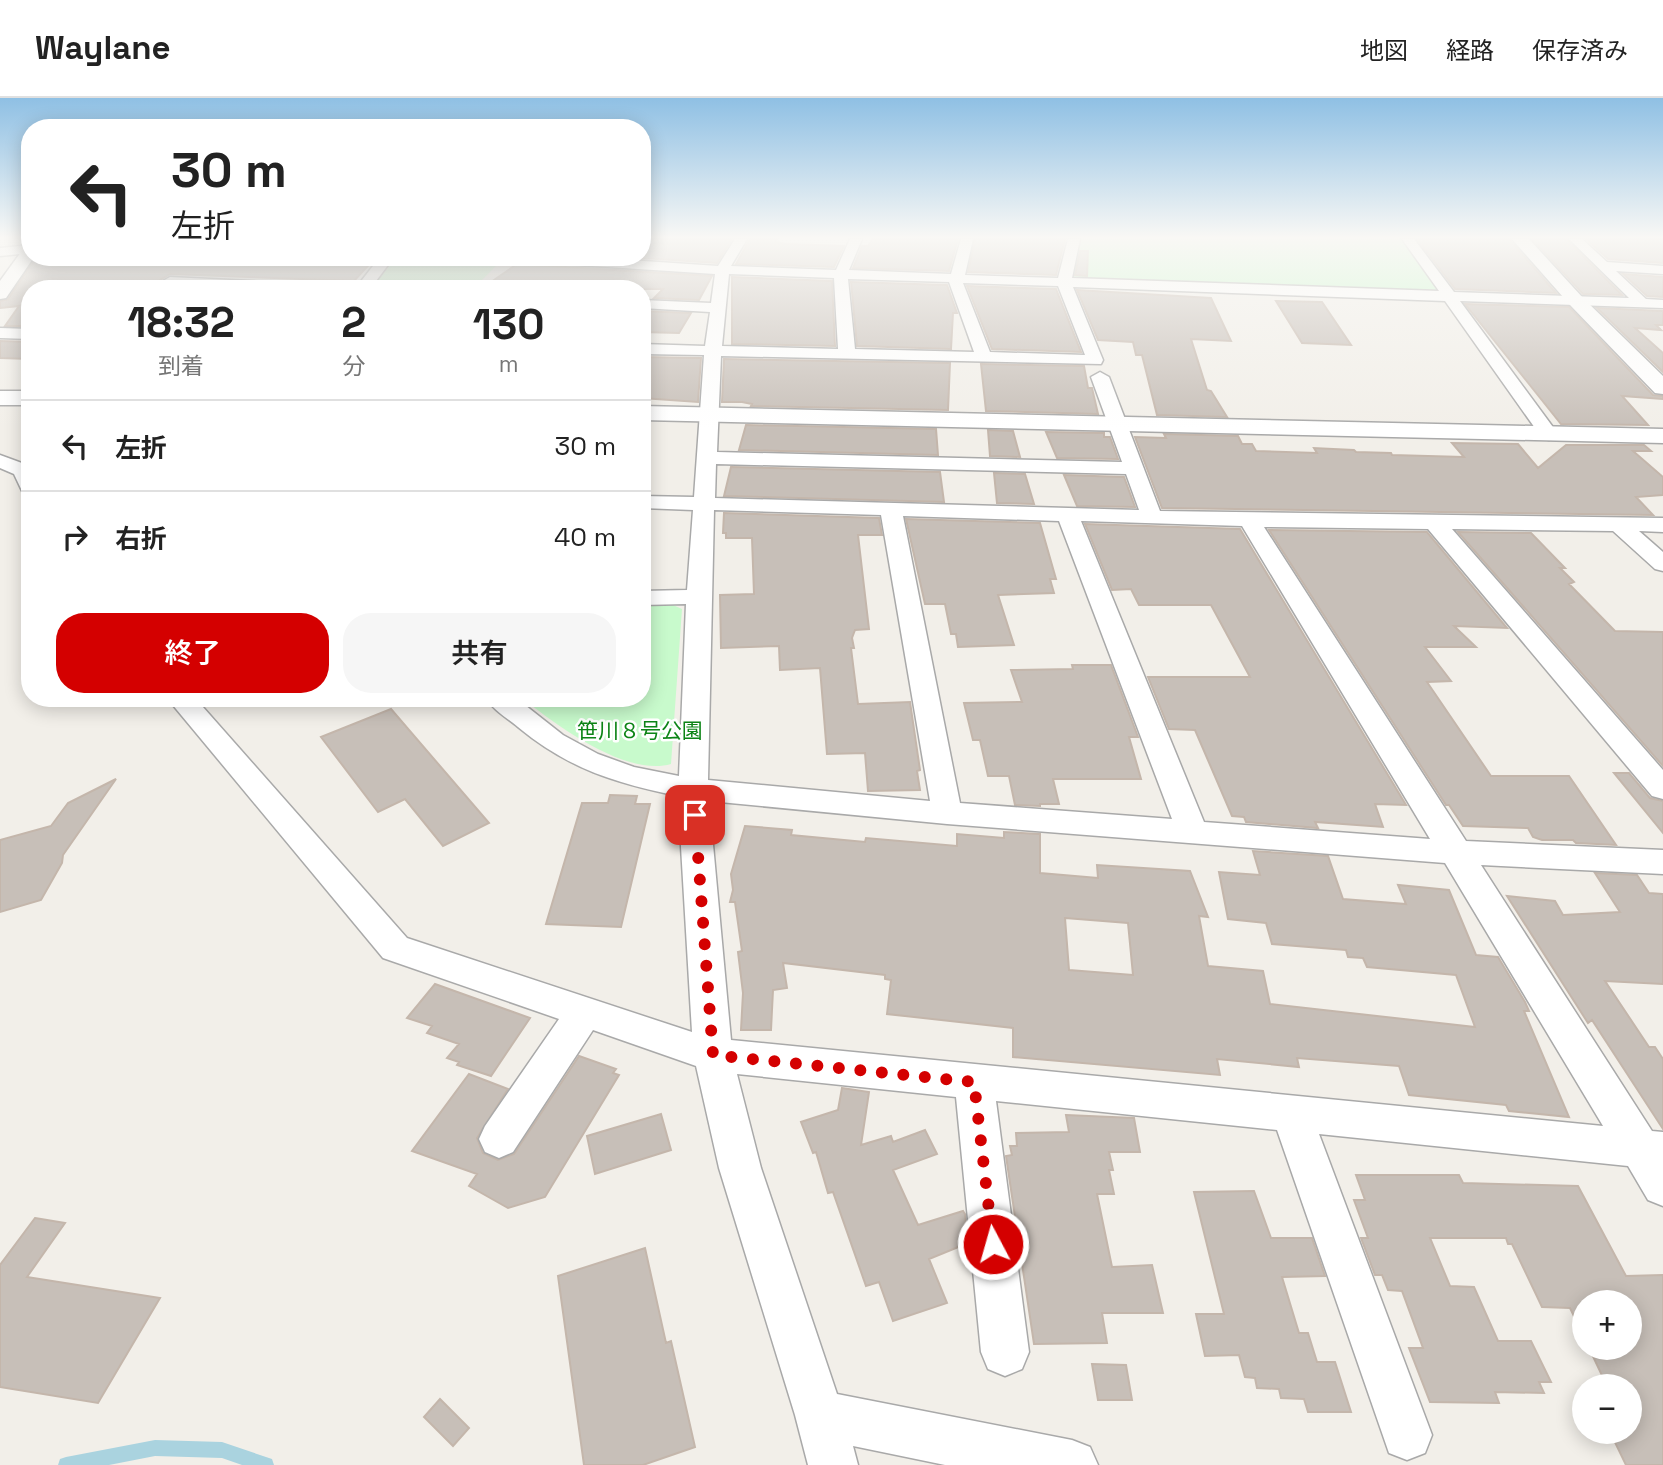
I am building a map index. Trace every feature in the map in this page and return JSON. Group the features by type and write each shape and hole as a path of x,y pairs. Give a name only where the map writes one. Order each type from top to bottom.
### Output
{"street":[{"path":"718,303 698,597 693,789 713,1055 740,1168 820,1415 833,1465"},
{"path":"843,303 847,354"},
{"path":"964,303 984,357"},
{"path":"651,349 1095,360 1072,303"},
{"path":"1455,303 1549,434"},
{"path":"1578,303 1663,388"},
{"path":"1603,303 1663,304"},
{"path":"651,304 717,308"},
{"path":"0,333 21,334"},
{"path":"1100,377 1115,424 1152,517"},
{"path":"0,398 21,398"},
{"path":"651,413 1663,436"},
{"path":"707,458 1133,468"},
{"path":"0,461 21,469"},
{"path":"651,502 1249,520 1663,526"},
{"path":"891,509 947,813"},
{"path":"1068,515 1192,831"},
{"path":"1249,520 1455,852 1652,1151 1663,1186"},
{"path":"1435,523 1663,789"},
{"path":"1619,525 1663,564"},
{"path":"651,598 698,597"},
{"path":"188,707 395,948 713,1055 1652,1151"},
{"path":"510,707 552,741 588,761 629,776 693,789 947,813 1455,852 1663,862"},
{"path":"499,1139 584,1013"},
{"path":"974,1082 1006,1352"},
{"path":"1292,1115 1407,1435"},
{"path":"820,1415 1019,1459 1072,1465"}],"green space":[{"name":"笹川８号公園","path":"673,605 682,609 671,764 653,766 634,763 592,746 534,707 651,707 651,606"}],"building":[{"path":"0,303 21,303 21,326 5,326 19,306 0,308"},
{"path":"732,303 833,303 835,346 732,344"},
{"path":"853,303 953,303 957,313 953,313 951,349 857,346"},
{"path":"974,303 1061,303 1081,352 992,349"},
{"path":"1082,303 1213,303 1231,341 1191,339 1207,390 1211,391 1227,417 1157,415 1142,355 1136,355 1133,342 1098,340"},
{"path":"1277,303 1323,303 1351,345 1302,343"},
{"path":"1465,304 1569,307 1653,395 1663,396 1663,399 1622,396 1648,425 1561,424"},
{"path":"1597,308 1663,311 1663,325 1656,325 1661,330 1635,328 1663,353 1663,372"},
{"path":"651,311 691,313 679,333 651,332"},
{"path":"0,341 21,342 21,359 0,358"},
{"path":"651,357 701,358 698,402 651,399"},
{"path":"724,359 950,363 948,410 751,406 752,404 742,402 722,402"},
{"path":"981,364 1084,366 1088,388 1092,388 1098,414 986,411"},
{"path":"746,425 936,429 938,455 739,450"},
{"path":"988,430 1013,431 1020,457 990,456"},
{"path":"1046,432 1104,433 1104,437 1110,437 1118,459 1057,458"},
{"path":"1164,434 1238,436 1242,444 1252,444 1256,451 1317,453 1314,448 1392,455 1464,457 1452,443 1518,444 1538,468 1566,445 1644,445 1651,451 1633,451 1663,477 1663,495 1636,497 1653,515 1162,508 1135,437 1166,438"},
{"path":"731,467 940,472 944,502 724,496"},
{"path":"994,473 1025,474 1034,504 997,503"},
{"path":"1064,475 1124,477 1135,507 1077,506"},
{"path":"724,513 879,518 882,535 858,535 869,629 855,630 852,638 858,704 910,702 920,770 917,771 920,790 868,791 865,753 827,754 820,668 780,670 779,646 721,648 720,595 754,594 752,538 726,538 726,533 723,533"},
{"path":"906,519 1040,523 1056,579 1050,579 1054,593 998,595 1014,645 958,647 956,634 951,634 945,604 925,604"},
{"path":"1085,524 1240,529 1406,805 1375,804 1383,827 1315,822 1318,828 1246,822 1244,817 1232,816 1195,730 1169,729 1148,677 1250,677 1211,605 1139,605 1131,589 1112,590"},
{"path":"1269,530 1427,532 1507,628 1454,626 1476,647 1425,647 1451,681 1427,682 1491,776 1569,776 1616,845 1542,840 1533,837 1528,828 1463,826 1449,805 1446,805"},
{"path":"1458,532 1531,533 1565,568 1560,568 1574,582 1569,584 1615,631 1663,632 1663,766"},
{"path":"1072,665 1111,665 1138,737 1129,737 1141,779 1053,779 1059,804 1015,805 1009,776 988,776 980,740 973,740 964,703 1022,702 1011,670 1073,669"},
{"path":"391,709 489,823 443,846 405,799 378,812 321,737"},
{"path":"1614,773 1629,773 1650,798 1663,801 1663,833"},
{"path":"116,779 63,855 62,863 41,900 0,912 0,840 51,826 68,803"},
{"path":"610,795 637,796 635,804 650,804 621,927 546,924 582,803 608,803"},
{"path":"745,826 792,830 791,835 865,842 866,838 957,846 957,834 1004,838 1004,832 1040,834 1040,873 1098,878 1097,865 1190,871 1208,917 1199,916 1208,966 1263,971 1270,1004 1475,1027 1456,975 1367,967 1363,958 1348,957 1346,950 1272,944 1266,923 1228,919 1219,872 1260,875 1253,851 1328,856 1343,899 1406,904 1398,885 1449,890 1476,955 1498,957 1525,1002 1529,1011 1524,1011 1569,1117 1509,1111 1506,1105 1409,1095 1399,1066 1297,1058 1299,1067 1217,1059 1220,1075 1013,1057 1013,1028 887,1014 891,980 885,979 885,975 783,963 787,988 773,990 771,1030 741,1030 743,993 738,952 742,951 735,902 730,902 733,890 731,874","holes":["1065,918 1128,923 1133,975 1069,970"]},
{"path":"1595,873 1637,875 1649,893 1663,894 1663,984 1605,981 1649,1047 1655,1047 1663,1059 1663,1129 1592,1020 1588,1023 1507,896 1555,901 1563,915 1620,912"},
{"path":"435,984 530,1018 491,1076 457,1065 459,1062 447,1058 459,1044 427,1033 432,1026 407,1018"},
{"path":"579,1056 616,1069 613,1073 619,1075 545,1197 508,1208 469,1186 477,1174 412,1151 469,1074 508,1089 477,1138 483,1153 498,1160 514,1154"},
{"path":"842,1088 869,1092 861,1145 891,1136 893,1142 925,1130 937,1154 893,1170 918,1225 963,1211 965,1214 968,1243 929,1259 947,1303 893,1321 879,1282 866,1286 833,1192 828,1193 816,1152 813,1153 801,1122 838,1110"},
{"path":"661,1114 671,1150 595,1174 587,1136"},
{"path":"1066,1115 1134,1118 1140,1152 1109,1152 1113,1170 1109,1170 1114,1194 1097,1194 1112,1267 1152,1265 1163,1313 1102,1313 1107,1343 1034,1344 1006,1156 1012,1155 1010,1146 1017,1146 1016,1133 1069,1132"},
{"path":"1356,1175 1459,1175 1463,1183 1578,1186 1626,1276 1663,1275 1663,1465 1626,1465 1616,1444 1642,1444 1642,1374 1601,1374 1595,1360 1642,1360 1642,1290 1572,1290 1572,1312 1570,1308 1542,1307 1512,1244 1508,1244 1506,1238 1430,1238 1450,1286 1474,1287 1498,1341 1531,1341 1551,1382 1539,1382 1544,1393 1495,1392 1499,1403 1430,1402 1409,1348 1423,1348 1402,1291 1388,1290 1382,1275 1375,1275 1361,1238 1368,1238 1354,1200 1365,1200"},
{"path":"1254,1191 1271,1238 1312,1238 1325,1276 1282,1277 1299,1333 1308,1333 1317,1362 1335,1362 1351,1412 1308,1412 1304,1399 1281,1398 1279,1389 1257,1388 1255,1378 1245,1377 1239,1355 1205,1356 1196,1314 1224,1314 1194,1192"},
{"path":"35,1218 65,1223 27,1277 160,1298 98,1403 0,1387 0,1265"},
{"path":"645,1248 666,1343 671,1341 695,1447 643,1465 584,1465 558,1276"},
{"path":"1092,1364 1126,1365 1132,1400 1098,1400"},
{"path":"440,1399 469,1428 453,1446 424,1417"}],"waterway":[{"path":"66,1465 155,1448 222,1450 266,1465"}],"route":[{"path":"695,815 713,1055 974,1082 993,1244"}]}
